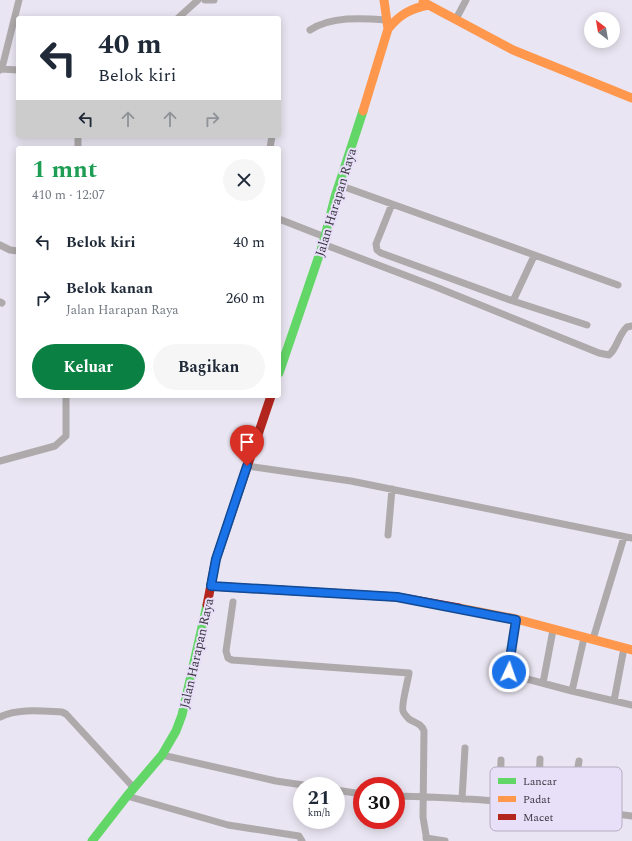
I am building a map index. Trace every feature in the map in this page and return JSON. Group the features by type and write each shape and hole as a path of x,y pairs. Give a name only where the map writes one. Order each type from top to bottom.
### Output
{"main road":[{"path":"384,0 387,25 408,10 415,7 430,5"},
{"path":"419,0 514,50 632,98"},
{"name":"Jalan Harapan Raya","path":"281,367 324,241 339,185 352,147 387,25"},
{"name":"Jalan Harapan Raya","path":"92,841 127,796 162,755 172,738 182,714 216,559 270,398"},
{"path":"211,586 397,597 516,620 628,649"}],"street":[{"path":"16,70 1,69 2,54 19,0"},
{"path":"180,16 198,0"},
{"path":"205,0 214,0"},
{"path":"456,20 466,0"},
{"path":"310,30 318,25 328,22 368,18 387,25"},
{"path":"339,185 618,285"},
{"path":"392,204 376,244 377,250 381,253 513,301 587,325"},
{"path":"281,220 324,241 436,288 599,353 609,355 614,350 619,335 627,327 632,326"},
{"path":"0,245 10,250 16,251"},
{"path":"513,301 534,256"},
{"path":"0,461 55,446 66,436 66,398"},
{"path":"247,466 335,478 632,538"},
{"path":"388,535 392,489"},
{"path":"572,691 624,537"},
{"path":"234,602 226,651 228,658 232,660 409,673 403,712 410,719 418,723 424,731 423,817 426,840 445,841"},
{"path":"516,620 509,665 509,672 512,675 543,684 632,705"},
{"path":"543,684 553,630"},
{"path":"614,701 628,649"},
{"path":"0,717 7,713 29,711 62,712 66,714 134,788"},
{"path":"462,799 465,748"},
{"path":"162,755 293,784"},
{"path":"540,759 540,767"},
{"path":"501,760 501,767"},
{"path":"578,767 579,761"},
{"path":"127,796 228,825 299,836 302,841"},
{"path":"405,796 490,801"},
{"path":"622,815 632,816"}],"traffic: fast":[{"path":"281,367 323,244 335,197 363,111"},
{"path":"92,841 127,796 162,755 176,731 182,715 207,605"}],"traffic: slow":[{"path":"384,0 388,29"},
{"path":"423,2 513,50 632,98"},
{"path":"363,111 388,29 406,13 429,5"},
{"path":"459,608 516,619 632,650"}],"traffic: jam":[{"path":"207,605 216,559 270,398"},
{"path":"211,586 397,597 459,608"}],"route":[{"path":"247,466 216,559 211,586 397,597 516,620 508,669 509,672"}]}
